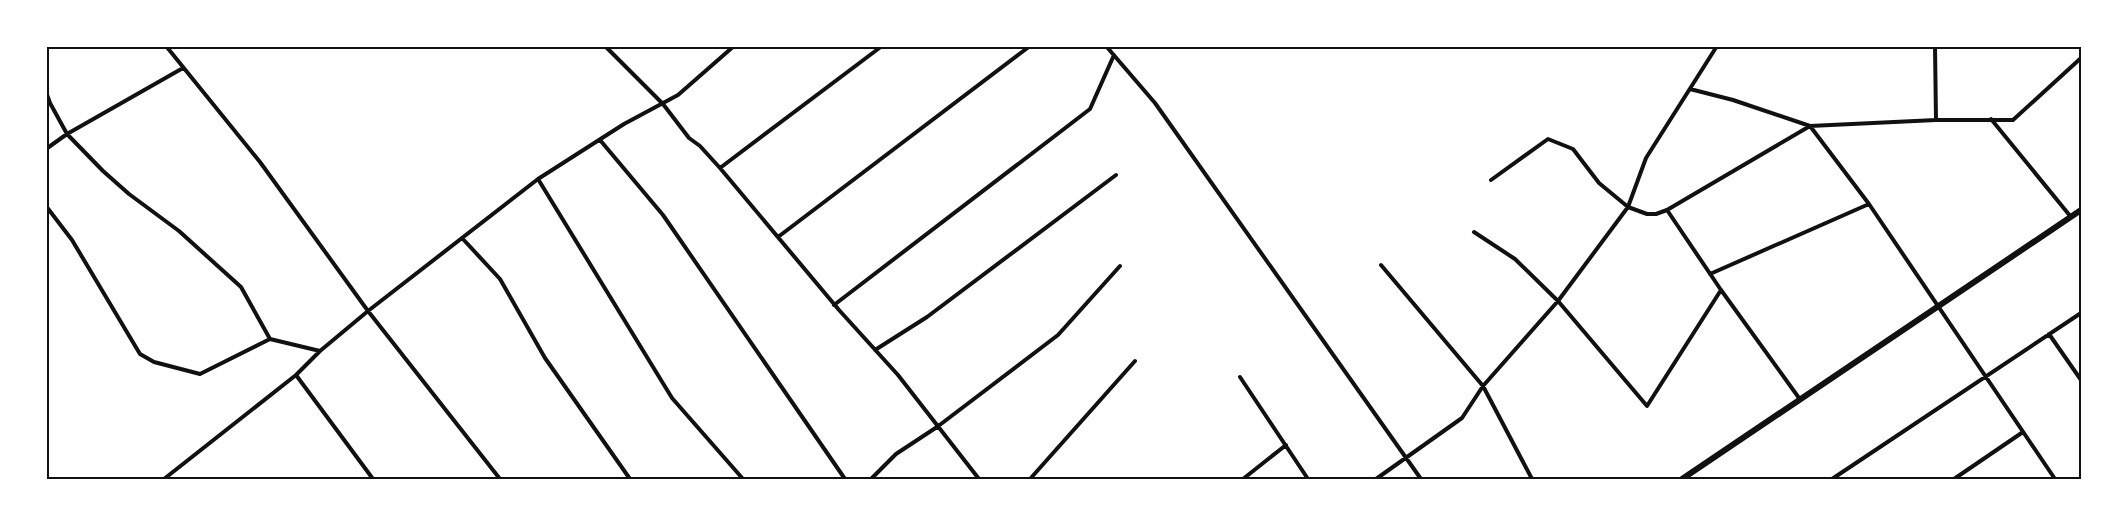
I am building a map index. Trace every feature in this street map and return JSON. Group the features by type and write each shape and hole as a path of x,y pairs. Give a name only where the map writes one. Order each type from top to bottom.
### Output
{"highway":[{"path":"1682,479 1691,476 1799,398 1940,306 2081,210"}],"street":[{"path":"166,46 260,162 368,311 500,479"},
{"path":"605,46 662,104 689,138 700,146 720,168 834,305 898,375 979,479"},
{"path":"164,479 296,375 320,351 368,311 538,180 600,140 678,95 734,46"},
{"path":"720,168 882,46"},
{"path":"778,237 1030,46"},
{"path":"1106,46 1156,103 1420,479"},
{"path":"1376,479 1462,418 1483,386 1558,302 1628,207 1646,158 1716,46"},
{"path":"1935,46 1936,120"},
{"path":"834,305 1090,110 1114,55"},
{"path":"1690,89 1733,100 1810,126 1936,120 2013,120 2081,58"},
{"path":"46,149 67,134 183,68"},
{"path":"46,92 50,104 67,134 103,171 129,194 179,231 241,287 270,339"},
{"path":"1991,119 2071,217"},
{"path":"1810,126 1869,204 2056,479"},
{"path":"1491,180 1548,139 1573,149 1599,183 1628,207 1647,214 1656,214 1667,210 1810,126"},
{"path":"600,140 663,215 845,479"},
{"path":"875,350 927,317 1116,175"},
{"path":"538,180 672,398 743,479"},
{"path":"1710,274 1869,204"},
{"path":"46,206 72,240 140,354 154,362 200,374 270,339 320,351"},
{"path":"1667,210 1721,290 1799,398"},
{"path":"1474,232 1515,259 1558,302 1647,406 1721,290"},
{"path":"462,238 500,278 545,358 630,479"},
{"path":"1381,265 1483,386 1532,479"},
{"path":"871,479 896,454 937,427 1058,335 1120,266"},
{"path":"1832,479 2081,313"},
{"path":"2049,334 2081,380"},
{"path":"1030,479 1135,361"},
{"path":"296,375 373,479"},
{"path":"1240,377 1308,479"},
{"path":"1954,479 2023,432"},
{"path":"1243,479 1286,445"}]}
